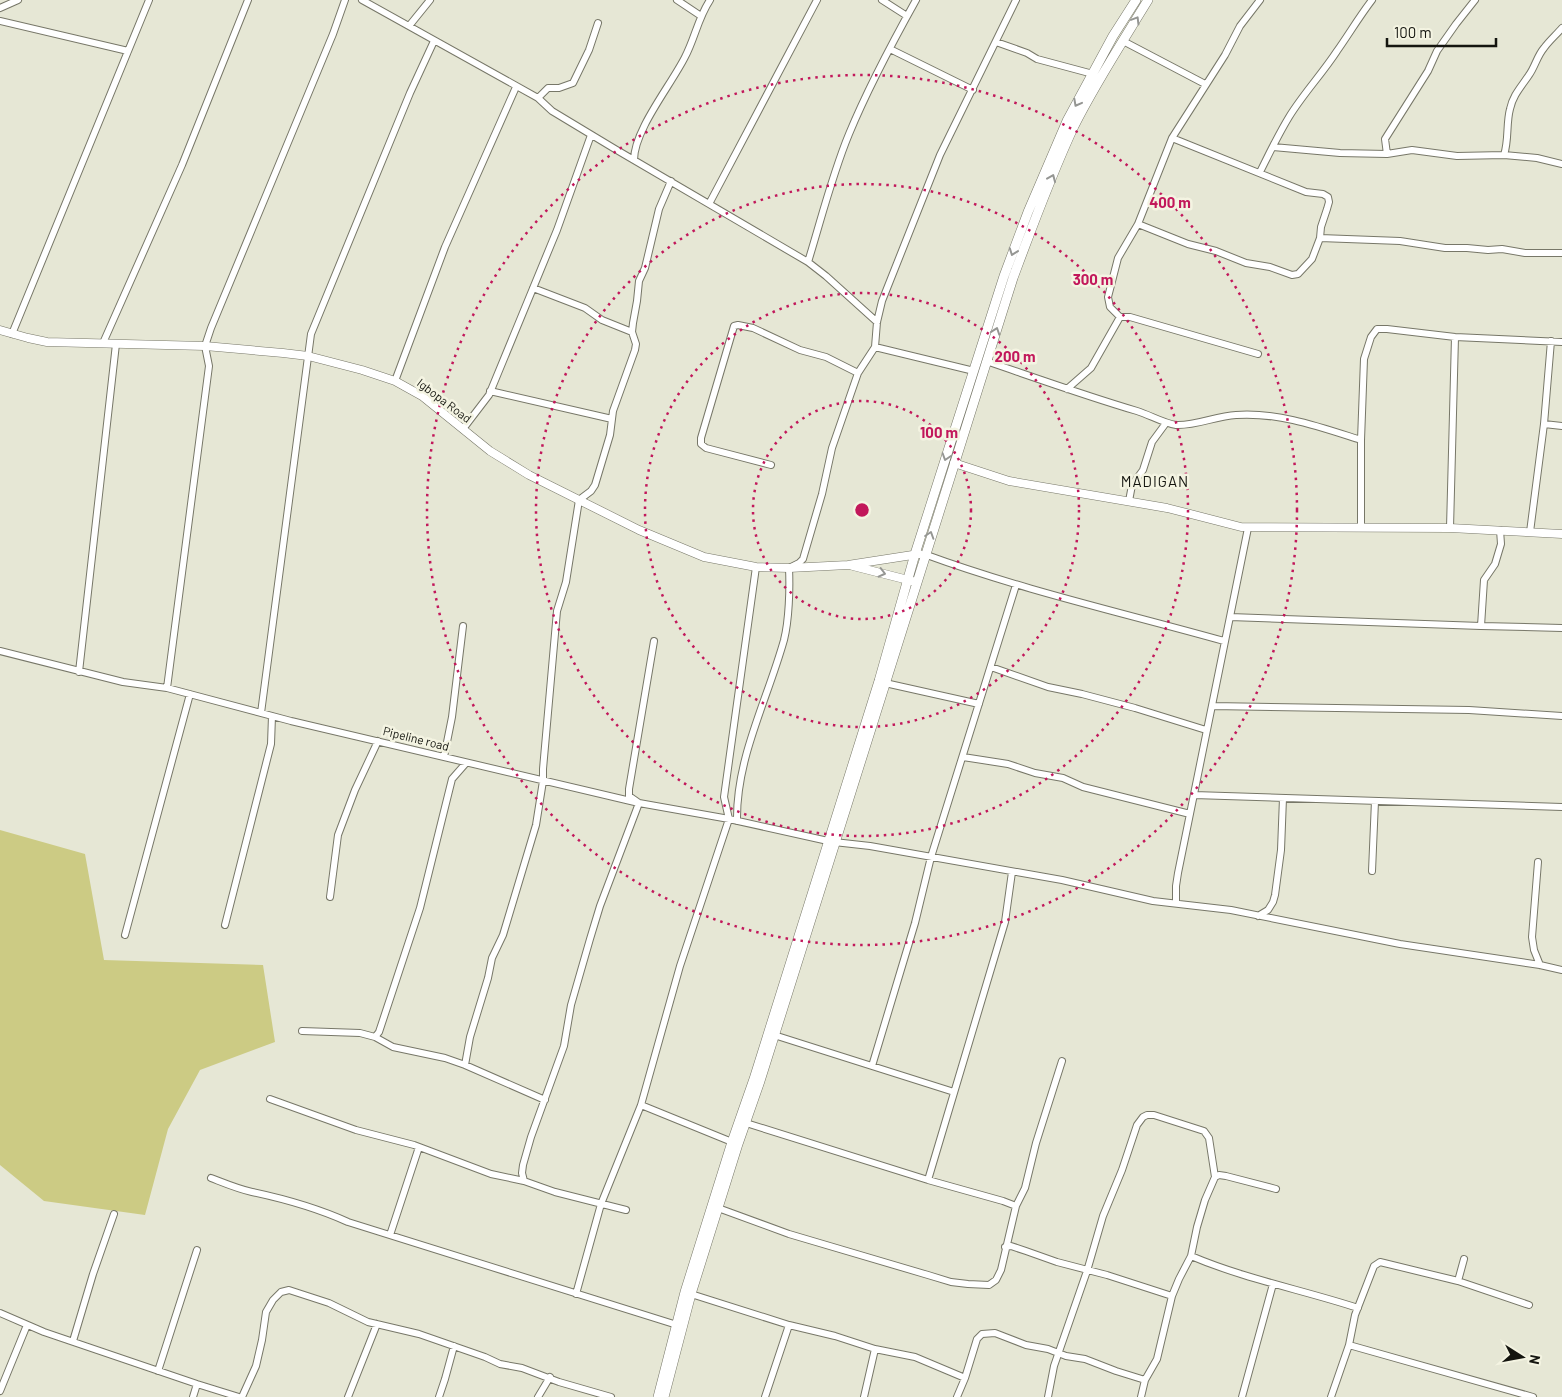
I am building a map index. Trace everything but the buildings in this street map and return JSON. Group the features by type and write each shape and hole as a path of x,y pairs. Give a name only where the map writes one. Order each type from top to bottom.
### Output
{"main road":[{"path":"658,1397 685,1292 732,1142 885,683 912,581 1004,276 1028,212 1067,121 1113,36 1136,0"},
{"path":"920,554 954,463 1012,278 1044,197 1075,125 1100,78 1148,0"},
{"path":"664,1397 691,1294 774,1035 879,681 912,581"}],"street":[{"path":"0,8 18,0"},
{"path":"12,334 149,0"},
{"path":"103,343 182,165 248,0"},
{"path":"167,688 209,366 205,346 210,328 333,34 345,0"},
{"path":"362,0 538,98 552,110 591,135 808,262 877,322"},
{"path":"409,26 430,0"},
{"path":"677,0 701,16"},
{"path":"634,160 636,146 660,96 686,56 701,16 710,0"},
{"path":"709,204 817,0"},
{"path":"882,0 907,16"},
{"path":"808,262 848,136 859,110 916,0"},
{"path":"737,822 736,803 742,769 784,638 790,585 789,568 803,559 822,494 832,448 858,373 875,347 877,322 882,301 940,155 1016,0"},
{"path":"1258,354 1130,318 1120,317 1110,307 1108,297 1118,258 1138,224 1172,138 1225,55 1240,26 1260,0"},
{"path":"1260,172 1289,118 1348,37 1357,18 1372,0"},
{"path":"1387,154 1385,139 1428,71 1437,51 1475,0"},
{"path":"0,21 128,51"},
{"path":"538,98 548,88 559,88 573,83 589,50 598,23"},
{"path":"1504,155 1507,144 1509,112 1513,98 1521,84 1530,74 1544,47 1562,28"},
{"path":"261,713 311,334 410,93 434,40"},
{"path":"996,42 1028,53 1037,59 1093,74"},
{"path":"1123,42 1205,84"},
{"path":"890,49 973,90"},
{"path":"395,381 445,247 516,87"},
{"path":"463,429 490,391 557,230 591,135"},
{"path":"1138,224 1188,244 1216,251 1246,263 1270,267 1292,275 1298,274 1312,259 1320,238 1320,227 1329,202 1328,197 1323,194 1306,192 1172,138"},
{"path":"1273,147 1340,153 1387,154 1412,150 1456,156 1504,155 1536,158 1562,164"},
{"path":"465,1064 470,1037 488,978 492,958 503,934 536,825 543,781 557,611 566,582 579,500 591,491 595,485 610,434 613,411 635,350 636,344 632,332 639,280 645,268 659,209 671,181"},
{"path":"1320,238 1400,241 1445,248 1502,249 1532,254 1562,253"},
{"path":"533,288 584,308 602,320 632,332"},
{"path":"1067,389 1091,368 1120,317"},
{"path":"770,465 706,448 701,444 701,438 734,326 738,324 753,328 800,350 826,357 858,373"},
{"path":"1361,527 1361,440 1364,359 1377,329 1455,337 1562,342"},
{"name":"Igbopa Road","path":"0,330 47,342 205,346 308,356 346,364 395,381 422,396 490,451 529,475 639,530 704,557 756,567 789,568 848,565"},
{"path":"1450,528 1455,337"},
{"path":"1530,532 1544,424 1551,342"},
{"path":"79,672 116,344"},
{"path":"875,347 974,371"},
{"path":"986,361 1146,414 1166,423 1185,425 1234,415 1258,415 1303,421 1361,440"},
{"path":"490,391 612,419"},
{"path":"1128,501 1132,485 1143,470 1152,442 1166,423"},
{"path":"1544,424 1562,426"},
{"path":"954,463 1009,481 1176,510 1248,528 1450,528 1562,534"},
{"path":"1176,903 1176,886 1248,528"},
{"path":"1481,626 1484,580 1495,564 1501,544 1500,530"},
{"path":"848,565 920,554 1016,585 1224,641"},
{"path":"848,565 912,581"},
{"path":"576,1294 601,1204 642,1105 680,966 729,819 724,798 756,567"},
{"path":"872,1066 915,923 931,857 1016,585"},
{"path":"1230,617 1562,628"},
{"path":"444,757 452,717 463,626"},
{"path":"524,1181 523,1165 531,1137 564,1046 571,1005 595,922 639,803 629,796 628,789 654,641"},
{"name":"Pipeline road","path":"0,651 123,682 167,688 272,716 639,803 729,819 831,842 870,846 1062,880 1153,901 1231,910 1400,944 1562,970"},
{"path":"991,667 1048,687 1136,708 1206,730"},
{"path":"885,683 980,704"},
{"path":"125,935 190,694"},
{"path":"1212,706 1469,710 1562,716"},
{"path":"225,925 271,744 272,716"},
{"path":"330,897 338,835 355,790 378,741"},
{"path":"963,757 1008,764 1035,773 1063,778 1083,787 1190,814"},
{"path":"375,1036 378,1032 420,908 452,779 466,763"},
{"path":"1194,795 1562,807"},
{"path":"1258,916 1268,910 1275,895 1281,850 1283,798"},
{"path":"1372,871 1375,801"},
{"path":"1538,862 1532,937 1534,950 1540,965"},
{"path":"928,1180 1006,922 1012,872"},
{"path":"302,1030 360,1033 375,1036 393,1047 465,1064 546,1100"},
{"path":"774,1035 954,1092"},
{"path":"718,1208 789,1234 951,1282 989,1285 996,1280 1001,1270 1016,1206 1025,1188 1036,1143 1062,1061"},
{"path":"270,1099 356,1130 419,1147 491,1174 524,1181 555,1192 626,1210"},
{"path":"642,1105 732,1142"},
{"path":"1048,1397 1054,1366 1087,1271 1103,1216 1122,1170 1137,1125 1143,1117 1154,1115 1204,1131 1210,1138 1215,1177 1202,1209 1191,1256 1172,1296 1157,1359 1146,1380 1141,1397"},
{"path":"746,1123 1016,1206"},
{"path":"390,1235 419,1147"},
{"path":"1215,1177 1219,1175 1226,1176 1276,1189"},
{"path":"211,1178 251,1192 306,1206 348,1222 677,1325"},
{"path":"73,1341 93,1274 114,1214"},
{"path":"1006,1247 1011,1246 1172,1296"},
{"path":"158,1371 197,1250"},
{"path":"1191,1256 1213,1266 1358,1308"},
{"path":"1458,1281 1464,1259"},
{"path":"1331,1397 1358,1308 1374,1266 1380,1262 1458,1281 1528,1305"},
{"path":"1242,1397 1274,1284"},
{"path":"0,1313 44,1332 240,1397 256,1366 266,1312 273,1300 281,1292 288,1290 329,1303 353,1316 377,1324 419,1334 500,1364 514,1366 611,1397"},
{"path":"691,1294 875,1349 915,1357 966,1378"},
{"path":"348,1397 377,1324"},
{"path":"0,1392 27,1325"},
{"path":"765,1397 790,1325"},
{"path":"957,1397 966,1378 977,1339 982,1334 989,1332 1014,1339 1026,1345 1094,1362 1146,1380"},
{"path":"1348,1345 1533,1397"},
{"path":"439,1397 454,1346"},
{"path":"864,1397 875,1349"},
{"path":"538,1397 550,1377"},
{"path":"192,1397 197,1384"}],"shaded area":[{"path":"0,830 85,854 104,960 263,965 275,1042 200,1070 168,1129 145,1215 44,1201 0,1165"}],"district":[{"name":"MADIGAN","path":"1155,482"}]}
